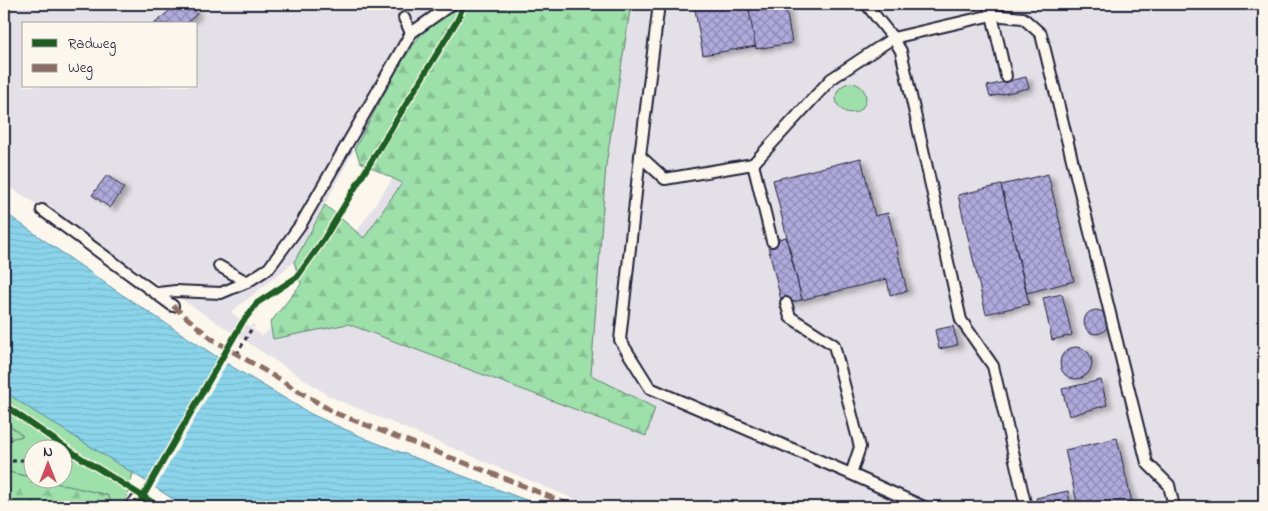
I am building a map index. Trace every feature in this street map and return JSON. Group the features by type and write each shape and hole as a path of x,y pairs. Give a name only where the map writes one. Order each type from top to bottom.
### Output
{"lane":[{"path":"158,293 176,291 221,292 247,282 269,268 301,224 411,33 452,4"},
{"path":"659,4 620,340 650,388 924,507"},
{"path":"866,4 901,51 961,320 993,366 1026,507"},
{"path":"988,4 1006,76"},
{"path":"640,156 666,178 753,164 832,79 893,38 992,15 1023,18 1041,34 1147,463 1169,485 1174,507"},
{"path":"404,18 411,33"},
{"path":"753,164 772,241"},
{"path":"42,210 158,293 173,306"},
{"path":"219,266 247,282"},
{"path":"786,303 790,317 834,345 860,447 851,474"}],"path":[{"path":"237,354 252,326"},
{"path":"72,456 78,456"},
{"path":"4,462 22,461"}],"shaded area":[{"path":"4,4 441,4 399,66 294,262 231,312 262,336 319,288 419,139 490,4 1264,4 1264,507 593,507 331,397 4,183"}],"green space":[{"path":"442,4 631,4 606,165 591,375 655,408 646,436 348,324 273,339 270,323 301,284 294,262 325,205 364,238 402,183 360,162 355,148 399,66"},
{"path":"851,83 862,87 866,98 862,109 851,113 840,109 836,98 840,87"},
{"path":"4,391 133,473 124,507 114,507 107,495 72,487 72,438 22,438 22,476 4,471 4,440 22,436 4,421"},
{"path":"4,421 23,436 4,440"},
{"path":"4,471 22,475 22,488 72,487 107,495 114,507 4,507"}],"water":[{"path":"4,212 118,292 234,368 311,414 369,440 544,507 185,507 4,391"}],"pier":[{"path":"219,355 228,361 154,490 145,484"}],"building":[{"path":"177,4 189,4 197,14 188,22 156,22"},
{"path":"694,4 748,4 756,46 703,55"},
{"path":"748,4 785,4 792,43 756,49"},
{"path":"1026,77 1029,88 990,97 987,86"},
{"path":"861,158 875,216 888,213 907,291 890,295 887,279 802,300 773,180"},
{"path":"1048,174 1074,281 1027,293 1001,185"},
{"path":"107,175 124,188 110,208 92,195"},
{"path":"1001,185 1029,304 986,314 958,195"},
{"path":"786,237 802,300 782,304 767,242"},
{"path":"1062,294 1072,335 1052,340 1043,298"},
{"path":"1096,310 1105,313 1108,322 1105,331 1096,334 1087,331 1084,322 1087,313"},
{"path":"953,326 958,345 939,349 935,330"},
{"path":"1076,347 1082,348 1087,352 1091,357 1091,369 1087,374 1082,378 1076,379 1070,378 1065,374 1061,369 1060,363 1061,357 1065,352 1070,348"},
{"path":"1101,380 1107,405 1069,416 1062,389"},
{"path":"1117,438 1133,507 1078,507 1065,450"},
{"path":"1068,491 1071,507 1038,507 1036,498"}],"marked path":[{"path":"173,306 212,339 335,413 574,507"}],"cycle path":[{"path":"137,507 242,323 257,303 297,277 322,242 458,19 464,4"},
{"path":"4,405 78,456 160,507"}]}
